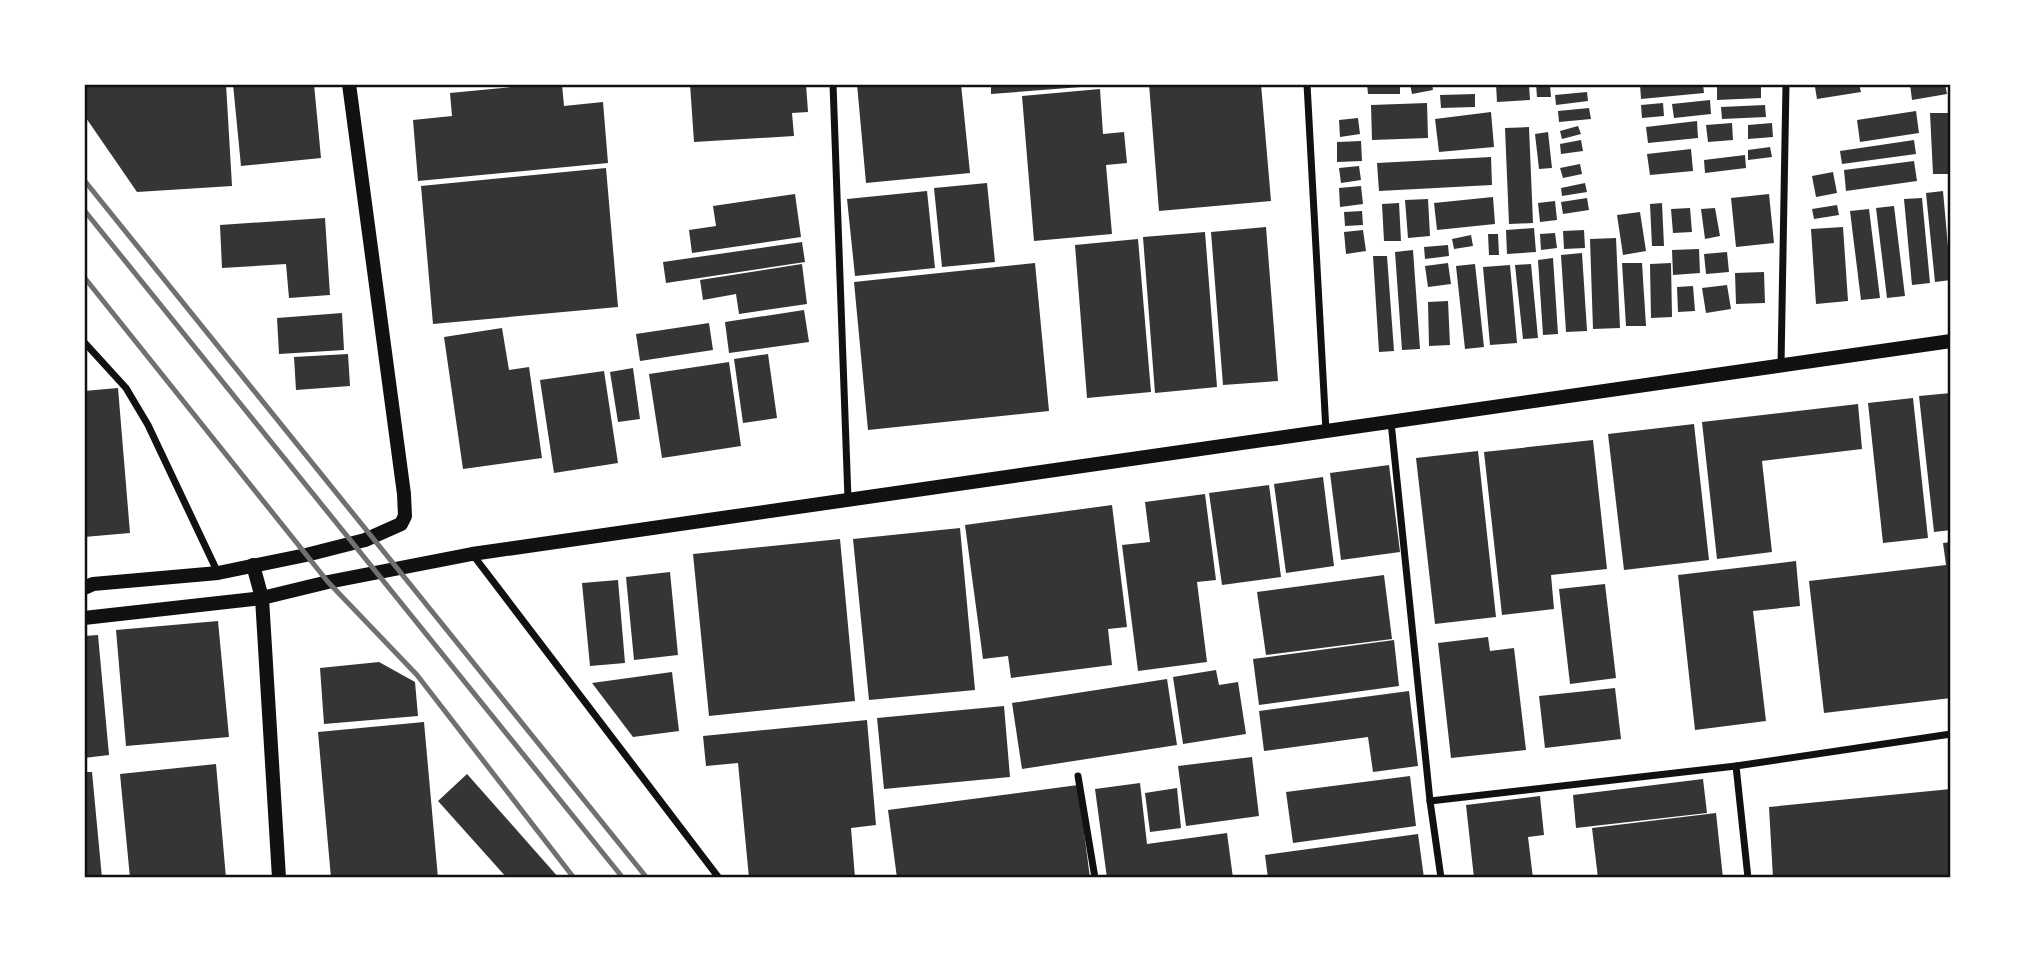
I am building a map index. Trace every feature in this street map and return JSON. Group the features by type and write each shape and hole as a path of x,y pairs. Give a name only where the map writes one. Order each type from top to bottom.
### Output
{"main road":[{"path":"84,588 93,584 218,573 365,540 401,524 405,516 404,494 349,84"},
{"path":"84,618 262,598 328,582 472,554 1951,341"},
{"path":"253,565 262,598 279,878"}],"street":[{"path":"833,84 848,500"},
{"path":"1307,84 1326,431"},
{"path":"1781,365 1786,84"},
{"path":"84,342 126,388 148,425 218,573"},
{"path":"1391,421 1430,801 1441,878"},
{"path":"472,554 719,878"},
{"path":"1430,801 1736,766 1951,734"},
{"path":"1736,766 1748,878"},
{"path":"1078,776 1095,878"}],"building":[{"path":"84,84 226,84 232,186 137,192 84,115"},
{"path":"233,84 314,84 321,158 241,166"},
{"path":"562,84 564,106 603,102 608,163 418,181 413,120 452,116 450,93"},
{"path":"690,84 806,84 808,112 792,113 794,136 694,142"},
{"path":"857,84 961,84 970,173 866,183"},
{"path":"991,84 1094,84 1094,86 991,94"},
{"path":"1149,84 1261,84 1271,201 1159,211"},
{"path":"1367,84 1400,84 1400,94 1368,94"},
{"path":"1410,84 1432,84 1433,90 1412,94"},
{"path":"1496,84 1529,84 1530,100 1497,102"},
{"path":"1536,84 1550,84 1551,97 1537,97"},
{"path":"1640,84 1703,84 1704,93 1641,99"},
{"path":"1761,84 1761,98 1717,100 1717,85"},
{"path":"1859,84 1861,92 1817,99 1815,87"},
{"path":"1910,84 1945,84 1947,94 1912,100"},
{"path":"1100,89 1103,134 1124,132 1127,163 1106,165 1112,234 1034,241 1022,96"},
{"path":"1587,92 1588,101 1556,105 1555,95"},
{"path":"1475,94 1475,107 1441,108 1440,95"},
{"path":"1710,100 1711,114 1674,118 1672,104"},
{"path":"1427,103 1428,138 1372,140 1371,105"},
{"path":"1663,103 1664,116 1642,118 1641,105"},
{"path":"1765,105 1766,117 1722,119 1721,107"},
{"path":"1589,108 1591,119 1559,122 1558,111"},
{"path":"1916,111 1919,133 1860,142 1857,120"},
{"path":"1491,112 1494,147 1439,152 1435,119"},
{"path":"1930,113 1951,113 1951,174 1933,174"},
{"path":"1358,118 1360,134 1340,137 1339,120"},
{"path":"1697,121 1698,138 1648,143 1646,127"},
{"path":"1732,123 1733,140 1708,142 1706,125"},
{"path":"1772,123 1773,137 1748,139 1748,125"},
{"path":"1578,126 1581,134 1562,139 1560,131"},
{"path":"1529,127 1533,223 1509,224 1505,128"},
{"path":"1548,132 1552,168 1539,169 1535,134"},
{"path":"1581,140 1583,151 1561,154 1560,144"},
{"path":"1914,140 1916,154 1842,164 1840,151"},
{"path":"1361,141 1362,161 1337,162 1337,142"},
{"path":"1770,147 1772,157 1748,160 1748,150"},
{"path":"1691,149 1693,171 1650,175 1647,154"},
{"path":"1745,155 1746,168 1705,173 1704,160"},
{"path":"1491,157 1492,185 1379,191 1377,163"},
{"path":"1914,161 1917,181 1846,191 1844,170"},
{"path":"1580,164 1582,174 1563,178 1560,168"},
{"path":"1359,166 1361,180 1341,183 1339,168"},
{"path":"606,168 618,307 433,324 421,186"},
{"path":"1833,172 1837,193 1816,197 1812,176"},
{"path":"987,183 995,262 942,267 934,188"},
{"path":"1585,183 1587,192 1562,196 1561,188"},
{"path":"1361,186 1363,204 1340,207 1339,188"},
{"path":"927,191 935,268 855,276 847,199"},
{"path":"1943,191 1951,280 1935,282 1926,193"},
{"path":"795,194 801,237 692,253 689,230 716,226 713,206"},
{"path":"1769,194 1774,243 1736,247 1731,198"},
{"path":"1493,197 1495,224 1437,230 1434,203"},
{"path":"1587,198 1589,210 1563,214 1561,202"},
{"path":"1922,198 1930,283 1912,285 1904,199"},
{"path":"1428,199 1430,236 1408,238 1405,200"},
{"path":"1555,201 1557,220 1540,222 1538,203"},
{"path":"1399,203 1401,241 1384,241 1382,204"},
{"path":"1662,203 1664,246 1652,246 1650,204"},
{"path":"1837,205 1839,215 1814,219 1812,209"},
{"path":"1894,206 1905,296 1887,298 1876,208"},
{"path":"1690,208 1692,232 1673,233 1671,209"},
{"path":"1715,208 1720,236 1705,239 1701,209"},
{"path":"1869,209 1880,298 1861,300 1850,211"},
{"path":"1362,211 1363,225 1345,226 1344,212"},
{"path":"1640,212 1646,251 1623,255 1617,215"},
{"path":"325,218 330,295 289,298 286,264 222,268 220,225"},
{"path":"1266,227 1278,381 1223,385 1211,232"},
{"path":"1843,227 1848,301 1816,304 1811,229"},
{"path":"1534,228 1536,252 1507,254 1506,230"},
{"path":"1363,230 1366,251 1346,254 1344,232"},
{"path":"1584,230 1585,248 1564,249 1563,231"},
{"path":"1205,232 1217,387 1155,393 1143,237"},
{"path":"1555,233 1557,248 1541,250 1540,234"},
{"path":"1488,234 1498,234 1499,255 1489,255"},
{"path":"1471,235 1473,246 1454,249 1452,239"},
{"path":"1616,238 1620,328 1593,329 1590,239"},
{"path":"1138,239 1151,392 1087,398 1075,245"},
{"path":"802,242 805,262 666,283 663,262"},
{"path":"1448,245 1449,256 1425,259 1424,247"},
{"path":"1699,249 1700,273 1673,275 1672,250"},
{"path":"1413,250 1420,349 1402,350 1395,252"},
{"path":"1727,252 1729,272 1706,274 1704,254"},
{"path":"1582,253 1587,331 1566,332 1561,255"},
{"path":"1373,256 1387,256 1394,351 1379,352"},
{"path":"1553,258 1558,334 1543,335 1538,260"},
{"path":"1035,263 1049,411 868,430 854,282"},
{"path":"1448,263 1451,284 1428,287 1425,266"},
{"path":"1622,263 1642,263 1646,326 1626,326"},
{"path":"1671,263 1672,317 1651,318 1650,264"},
{"path":"802,264 807,304 739,314 736,294 703,300 700,280"},
{"path":"1475,264 1484,347 1465,349 1456,266"},
{"path":"1531,264 1538,338 1523,339 1515,265"},
{"path":"1510,265 1517,343 1490,345 1483,267"},
{"path":"1764,272 1765,303 1736,304 1735,273"},
{"path":"1727,285 1731,309 1706,313 1702,288"},
{"path":"1693,286 1695,311 1678,312 1677,287"},
{"path":"1448,301 1450,345 1429,346 1428,302"},
{"path":"804,310 809,342 729,353 725,322"},
{"path":"342,313 344,350 279,354 277,318"},
{"path":"709,323 713,350 640,361 636,334"},
{"path":"502,328 509,370 529,367 542,458 463,469 444,337"},
{"path":"348,354 350,386 296,390 294,357"},
{"path":"768,354 777,418 743,423 734,359"},
{"path":"729,362 741,446 662,458 649,374"},
{"path":"633,368 640,419 618,422 610,372"},
{"path":"604,371 618,463 554,473 540,380"},
{"path":"118,388 130,533 84,537 84,391"},
{"path":"1951,393 1951,530 1934,532 1919,396"},
{"path":"1913,398 1928,538 1883,543 1868,403"},
{"path":"1858,404 1862,449 1762,461 1772,552 1717,559 1702,422"},
{"path":"1694,424 1709,560 1624,570 1608,434"},
{"path":"1593,440 1607,569 1551,575 1554,609 1502,615 1484,452"},
{"path":"1478,451 1496,617 1435,624 1416,458"},
{"path":"1389,465 1400,552 1341,560 1330,473"},
{"path":"1323,477 1334,566 1286,573 1274,484"},
{"path":"1269,485 1281,577 1222,585 1209,493"},
{"path":"1205,494 1216,580 1197,582 1207,662 1138,671 1122,545 1150,542 1145,502"},
{"path":"1112,505 1127,627 1108,629 1112,665 1011,678 1008,656 983,659 965,525"},
{"path":"960,528 975,690 869,700 853,539"},
{"path":"840,539 855,701 709,716 693,554"},
{"path":"1951,542 1951,698 1824,713 1809,581 1946,565 1943,543"},
{"path":"1796,561 1800,606 1753,611 1766,721 1695,730 1678,575"},
{"path":"670,572 678,655 634,660 626,577"},
{"path":"1384,575 1392,639 1266,655 1257,592"},
{"path":"618,580 625,663 590,666 582,583"},
{"path":"1605,584 1616,678 1570,684 1559,589"},
{"path":"218,621 229,737 126,746 116,630"},
{"path":"98,635 109,755 84,758 84,636"},
{"path":"1488,637 1490,651 1514,648 1526,750 1451,758 1438,643"},
{"path":"1394,640 1399,686 1259,705 1253,659"},
{"path":"379,662 415,682 418,716 324,724 320,668"},
{"path":"1216,670 1219,685 1238,682 1246,734 1183,744 1173,677"},
{"path":"672,672 679,731 633,737 592,683"},
{"path":"1167,679 1177,745 1022,769 1012,703"},
{"path":"1615,688 1621,739 1545,748 1539,696"},
{"path":"1409,691 1418,766 1373,772 1368,737 1264,751 1259,711"},
{"path":"1004,706 1010,777 884,789 877,718"},
{"path":"867,720 876,825 851,828 855,878 749,878 738,763 706,766 703,736"},
{"path":"424,722 438,878 331,878 318,732"},
{"path":"1252,757 1259,816 1186,826 1178,766"},
{"path":"216,764 226,878 130,878 120,774"},
{"path":"84,772 92,772 102,878 84,878"},
{"path":"467,774 559,878 507,878 438,801"},
{"path":"1410,776 1416,826 1293,843 1286,792"},
{"path":"1703,779 1707,813 1576,828 1573,795"},
{"path":"1140,783 1147,844 1227,833 1233,878 1107,878 1095,789"},
{"path":"1078,785 1090,878 897,878 888,810"},
{"path":"1177,788 1181,828 1150,832 1145,793"},
{"path":"1951,789 1951,878 1773,878 1769,807"},
{"path":"1540,796 1544,835 1528,837 1533,878 1474,878 1466,805"},
{"path":"1716,813 1723,878 1598,878 1592,828"},
{"path":"1418,834 1424,878 1268,878 1265,855"}],"railway":[{"path":"84,180 647,878"},
{"path":"84,210 623,878"},
{"path":"84,277 328,582 417,675 574,878"}]}
